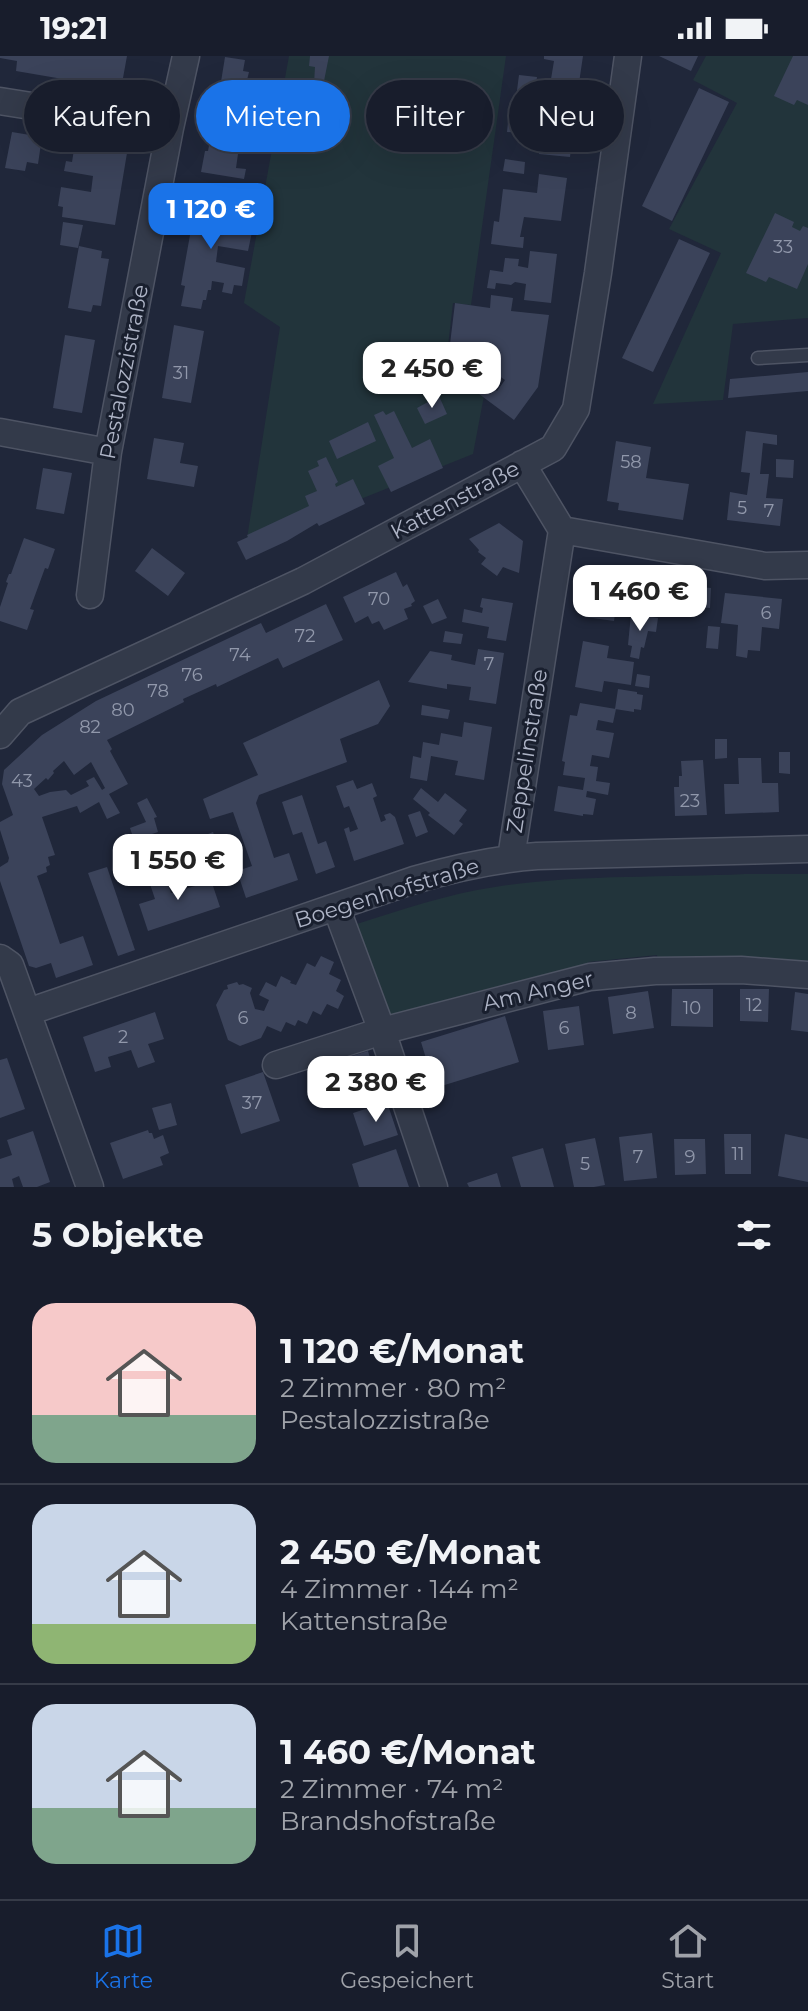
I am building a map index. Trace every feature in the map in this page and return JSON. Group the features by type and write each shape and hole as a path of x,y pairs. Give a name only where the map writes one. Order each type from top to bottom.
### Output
{"street":[{"name":"Pestalozzistraße","path":"180,83 186,56"},
{"name":"Kattenstraße","path":"0,735 20,712 303,581 553,448 576,409 628,56"},
{"path":"0,101 24,105"},
{"name":"Pestalozzistraße","path":"90,595 108,452 165,152"},
{"path":"0,432 108,452"},
{"path":"522,464 562,530 765,566 808,565"},
{"name":"Zeppelinstraße","path":"511,858 562,530"},
{"name":"Boegenhofstraße","path":"28,1012 442,872 537,856 808,849"},
{"path":"336,907 382,1031 434,1187"},
{"path":"0,958 10,965 90,1187"},
{"name":"Am Anger","path":"276,1065 382,1031 590,977 655,971 726,970 808,975"}],"lane":[{"path":"758,358 808,355"}],"shaded area":[{"path":"289,56 506,56 493,148 493,80 366,80 366,152 493,152 471,305 453,303 448,346 491,359 473,454 246,545 280,327 244,303 272,152 350,152 350,80 285,80"},
{"path":"706,56 808,56 808,318 733,324 723,400 653,404 721,253 669,229 737,103 693,80"},
{"path":"808,874 808,967 658,964 657,955 588,962 589,971 399,1022 386,1015 354,925 424,903 495,887 588,878"}],"building":[{"path":"127,56 123,80 68,80 16,71 17,61 0,58"},
{"path":"310,56 329,56 324,80 314,80 315,67 309,66"},
{"path":"544,56 583,56 579,80 551,79 554,61 544,59"},
{"path":"659,56 698,56 691,71"},
{"path":"793,56 808,56 808,105 797,100 794,105 774,96"},
{"path":"225,57 245,60 243,71 249,72 247,80 221,80"},
{"path":"519,75 537,77 537,80 518,80"},
{"path":"699,88 729,102 672,221 642,206"},
{"path":"12,132 24,134 24,152 40,152 38,164 27,162 25,171 5,168"},
{"path":"74,152 127,153 115,225 62,217 63,207 58,206 61,187 91,192 93,176 64,171 66,161 72,162"},
{"path":"205,152 238,152 236,168 246,169 244,179 201,172"},
{"path":"539,152 571,152 570,157"},
{"path":"505,159 525,162 524,174 503,171"},
{"path":"539,174 567,178 561,221 524,217 520,237 524,237 523,248 491,244 494,221 499,222 503,189 537,193"},
{"path":"203,183 222,186 217,216 223,217 222,227 252,232 248,251 218,246 216,262 245,268 242,286 234,285 232,294 222,292 224,283 212,281 201,309 181,306 185,286 181,285 194,213 198,213"},
{"path":"775,213 794,222 792,227 800,231 803,226 808,228 808,264 797,289 769,277 766,282 746,273"},
{"path":"63,222 83,225 78,248 60,245"},
{"path":"679,239 710,253 653,372 622,358"},
{"path":"79,246 102,251 101,258 109,259 101,306 93,305 91,312 68,308"},
{"path":"530,251 557,254 551,303 524,300 526,284 496,283 495,289 487,288 490,270 503,272 505,258 519,259 518,266 528,268"},
{"path":"491,295 513,298 511,311 549,315 538,387 514,420 479,394 487,383 497,391 505,380 495,373 501,364 492,362 494,350 450,344 455,303 490,308"},
{"path":"174,325 204,331 191,403 162,398"},
{"path":"65,335 95,340 82,413 53,408"},
{"path":"808,372 808,391 728,398 730,379"},
{"path":"439,396 447,414 425,424 417,408"},
{"path":"383,411 386,415 394,411 412,448 430,439 443,468 391,492 378,466 394,458 374,415"},
{"path":"368,422 376,441 337,459 329,441"},
{"path":"746,431 777,435 777,445 763,443 760,474 769,474 766,498 783,499 780,526 727,520 730,492 747,495 750,473 741,472"},
{"path":"154,438 184,443 180,463 198,466 194,487 147,479"},
{"path":"616,441 651,447 646,478 689,484 683,520 618,510 619,503 607,501"},
{"path":"326,457 338,482 336,487 353,479 365,504 319,526 317,523 246,560 237,542 309,506 305,496 317,491 308,471 319,466 317,461"},
{"path":"776,459 794,460 793,478 776,477"},
{"path":"43,468 72,473 64,514 36,509"},
{"path":"499,523 523,541 519,573 503,567 497,576 481,564 486,558 469,539"},
{"path":"24,538 55,549 30,609 34,610 27,630 0,621 6,582"},
{"path":"152,548 185,573 168,596 135,571"},
{"path":"595,566 650,575 646,599 641,598 639,612 616,606 614,621 586,617"},
{"path":"396,572 403,587 407,584 415,601 404,609 408,619 384,630 379,621 372,624 368,616 355,623 343,597"},
{"path":"691,586 711,588 710,608 690,606"},
{"path":"725,593 782,599 779,629 762,627 760,651 748,650 747,658 736,656 738,625 721,623"},
{"path":"482,598 513,603 506,641 487,638 489,627 462,622 464,609 482,613"},
{"path":"438,599 447,618 432,624 423,606"},
{"path":"326,604 343,640 283,668 278,658 217,687 216,684 107,740 128,784 109,794 120,813 107,819 99,802 80,813 77,806 42,817 55,855 48,857 50,865 46,867 47,872 37,876 60,944 83,936 93,965 56,978 51,963 36,968 29,966 0,881 0,867 9,858 0,822 13,815 2,784 4,770 42,735 96,701 261,623 266,633","holes":["64,761 74,775 91,762 105,788 102,790 94,777 86,781 89,786 71,795 66,790 39,796 34,789 46,778 48,780"]},
{"path":"631,614 658,618 656,632 648,631 639,659 630,657"},
{"path":"708,626 720,627 718,649 706,648"},
{"path":"445,631 463,634 461,644 443,642"},
{"path":"583,641 609,646 607,658 634,662 631,685 604,681 602,692 575,687"},
{"path":"478,649 504,653 496,704 469,700 471,687 447,684 447,689 408,682 430,651 452,655 451,660 475,665"},
{"path":"637,674 650,676 649,688 635,686"},
{"path":"379,680 390,706 378,724 340,739 347,762 259,795 256,803 274,858 289,853 298,880 246,898 237,871 252,866 233,812 210,819 203,799 258,775 243,743"},
{"path":"618,689 643,695 641,710 615,709"},
{"path":"580,703 616,709 613,723 598,720 596,730 614,733 609,758 592,755 590,766 598,767 596,781 610,783 608,795 587,791 586,797 596,799 593,815 583,816 554,811 558,786 583,790 585,778 563,775 565,762 562,761 570,715 577,716"},
{"path":"422,705 450,710 448,719 421,715"},
{"path":"464,722 492,727 484,780 455,775 458,761 431,756 427,781 410,778 413,756 421,758 423,742 439,745 441,733 462,737"},
{"path":"715,739 727,739 727,758 715,759"},
{"path":"779,752 790,752 790,774 779,773"},
{"path":"738,758 761,758 762,783 778,783 779,812 725,814 724,784 739,784"},
{"path":"703,760 707,815 675,816 674,787 679,787 679,776 682,776 681,761"},
{"path":"353,780 357,789 372,783 381,822 386,820 384,815 390,813 395,817 404,844 354,861 344,829 349,827 350,832 358,829 349,806 344,808 336,786"},
{"path":"421,788 438,802 445,793 467,810 459,821 463,824 454,835 413,799"},
{"path":"302,795 318,844 326,841 335,867 316,874 302,832 293,835 282,802"},
{"path":"147,798 157,817 154,818 158,832 134,840 130,828 146,822 137,803"},
{"path":"420,811 428,832 416,837 408,815"},
{"path":"213,832 221,854 205,860 198,838"},
{"path":"107,867 135,950 118,956 88,873"},
{"path":"208,871 220,907 148,931 139,904 155,899 149,881 165,875 171,893 195,886 192,877"},
{"path":"321,956 334,962 329,974 341,980 336,991 344,996 338,1009 327,1004 321,1015 313,1011 307,1024 298,1020 295,1026 286,1022 281,1032 267,1026 261,1038 240,1046 228,1040 216,1005 224,990 228,989 227,985 237,982 252,988 250,993 255,1009 264,1011 269,1000 259,995 266,982 276,987 281,976 296,985 307,963 315,967"},
{"path":"672,989 713,989 713,1027 671,1026"},
{"path":"740,989 769,989 768,1022 740,1021"},
{"path":"648,991 654,1028 613,1034 608,997"},
{"path":"795,992 808,994 808,1032 791,1030"},
{"path":"579,1006 584,1045 548,1050 543,1011"},
{"path":"155,1012 164,1039 148,1044 155,1062 138,1068 131,1050 108,1057 111,1067 95,1072 83,1037"},
{"path":"505,1016 519,1062 435,1088 421,1042"},
{"path":"368,1051 378,1085 347,1094 336,1061"},
{"path":"7,1058 25,1109 0,1118 0,1060"},
{"path":"263,1072 280,1121 241,1134 225,1085"},
{"path":"387,1102 398,1135 364,1146 353,1113"},
{"path":"171,1103 177,1125 159,1130 152,1108"},
{"path":"148,1130 154,1139 163,1135 169,1153 160,1157 163,1165 123,1179 110,1143"},
{"path":"33,1131 50,1182 37,1187 23,1187 19,1176 12,1179 14,1187 0,1187 0,1159 12,1155 7,1140"},
{"path":"652,1133 657,1178 624,1181 619,1137"},
{"path":"724,1134 751,1134 751,1174 725,1174"},
{"path":"785,1134 808,1139 808,1182 778,1176"},
{"path":"595,1138 605,1185 574,1187 565,1144"},
{"path":"674,1139 705,1139 706,1174 675,1175"},
{"path":"543,1148 554,1187 521,1187 512,1157"},
{"path":"396,1149 409,1187 359,1187 352,1164"},
{"path":"497,1173 501,1187 469,1187 467,1183"}]}
